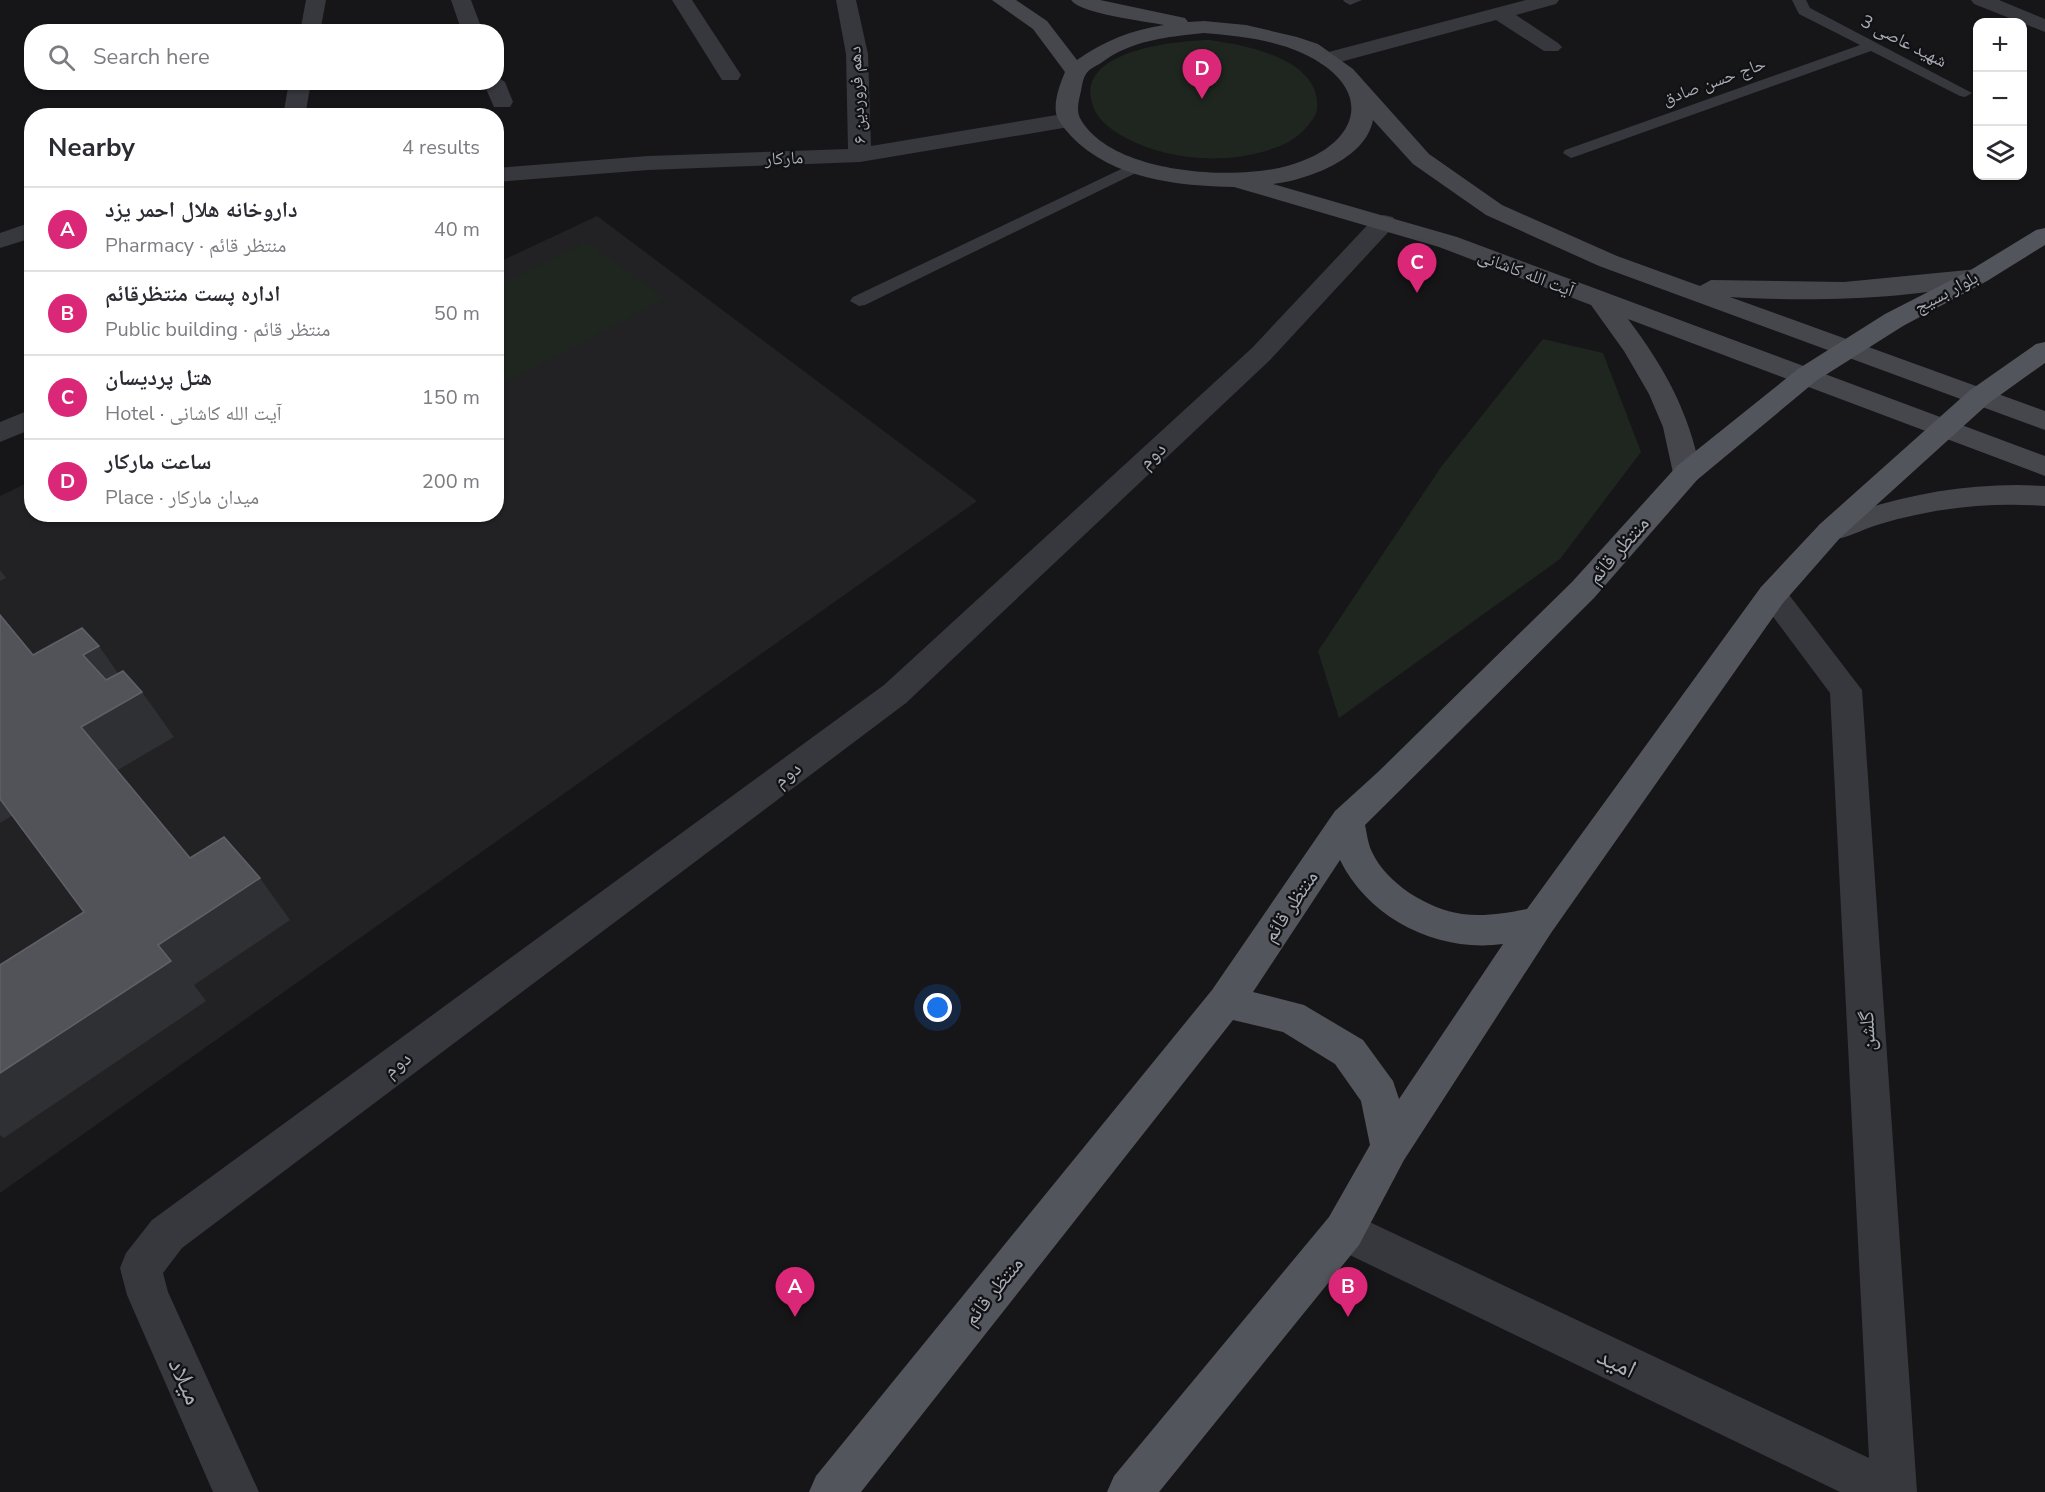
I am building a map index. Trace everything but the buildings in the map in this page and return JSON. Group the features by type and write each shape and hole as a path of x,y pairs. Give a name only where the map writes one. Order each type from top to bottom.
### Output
{"main road":[{"path":"1002,0 1040,25 1076,72"},
{"path":"1081,0 1095,5 1204,27 1250,31 1282,39 1329,59"},
{"path":"1204,27 1150,32 1105,48 1076,72 1066,102 1069,120 1083,136 1105,152 1136,167 1187,179 1242,182 1299,172 1341,151 1362,123 1360,92"},
{"name":"آیت الله کاشانی","path":"1329,59 1421,159 1494,210 1608,261 1978,397"},
{"name":"آیت الله کاشانی","path":"1242,182 1448,242 1603,303 1807,375 1943,430"},
{"name":"بلوار بسیج","path":"1807,375 1894,320 1978,276 2045,234"},
{"path":"1673,285 1748,291 1829,292 1907,287 1978,276"},
{"path":"1603,303 1641,352 1661,390 1678,428 1687,473"},
{"path":"1130,1492 1344,1231 1390,1147 1538,922 1772,595 1830,531 1978,397 2045,350"},
{"name":"منتظر قائم","path":"832,1492 1225,1002 1347,821 1390,782 1583,590 1687,473 1807,375"},
{"path":"1978,397 2045,421"},
{"path":"1943,430 2045,466"},
{"path":"1830,531 1903,506 1944,499 1988,495 2045,496"},
{"path":"1347,821 1355,856 1378,889 1416,915 1460,929 1504,929 1538,922"},
{"path":"1225,1002 1291,1017 1349,1052 1379,1094 1390,1147"}],"street":[{"path":"312,24 316,0"},
{"path":"461,0 470,24"},
{"path":"682,0 730,75"},
{"name":"دهم فروردین ۶","path":"846,0 857,54 860,155"},
{"path":"1329,59 1549,0"},
{"path":"1981,0 2045,26"},
{"path":"1499,13 1551,47"},
{"path":"295,108 299,90"},
{"name":"مارکار","path":"504,174 648,163 860,155 1069,120"},
{"path":"504,195 559,170"},
{"name":"دوم","path":"141,1268 167,1234 895,694 1261,354 1384,222"},
{"path":"0,241 24,232"},
{"path":"0,433 24,422"},
{"name":"گلشن","path":"1772,595 1846,690 1892,1492"},
{"name":"امید","path":"1344,1231 1892,1492"},
{"name":"میلاد","path":"141,1268 148,1295 236,1492"}],"lane":[{"name":"3 شهید عاصی","path":"1799,0 1804,11 1965,93"},
{"name":"حاج حسن صادق","path":"1571,153 1870,46"},
{"path":"859,301 1136,167"}],"shaded area":[{"path":"1209,40 1240,45 1274,55 1303,73 1312,85 1317,100 1317,111 1311,122 1295,138 1280,146 1242,156 1202,158 1182,156 1144,146 1117,133 1095,111 1090,91 1096,75 1109,62 1128,53 1150,47"},
{"path":"597,216 977,501 0,1193 0,496 24,484 24,522 504,522 504,260"},
{"path":"587,242 665,299 504,383 504,283"},
{"path":"1543,339 1603,353 1641,452 1560,559 1339,718 1318,651 1441,467"}],"place":[{"name":"ساعت مارکار","path":"1202,99"},
{"name":"هتل پردیسان","path":"1417,293"},
{"name":"داروخانه هلال احمر یزد","path":"795,1317"},
{"name":"اداره پست منتظرقائم","path":"1348,1317"}]}
